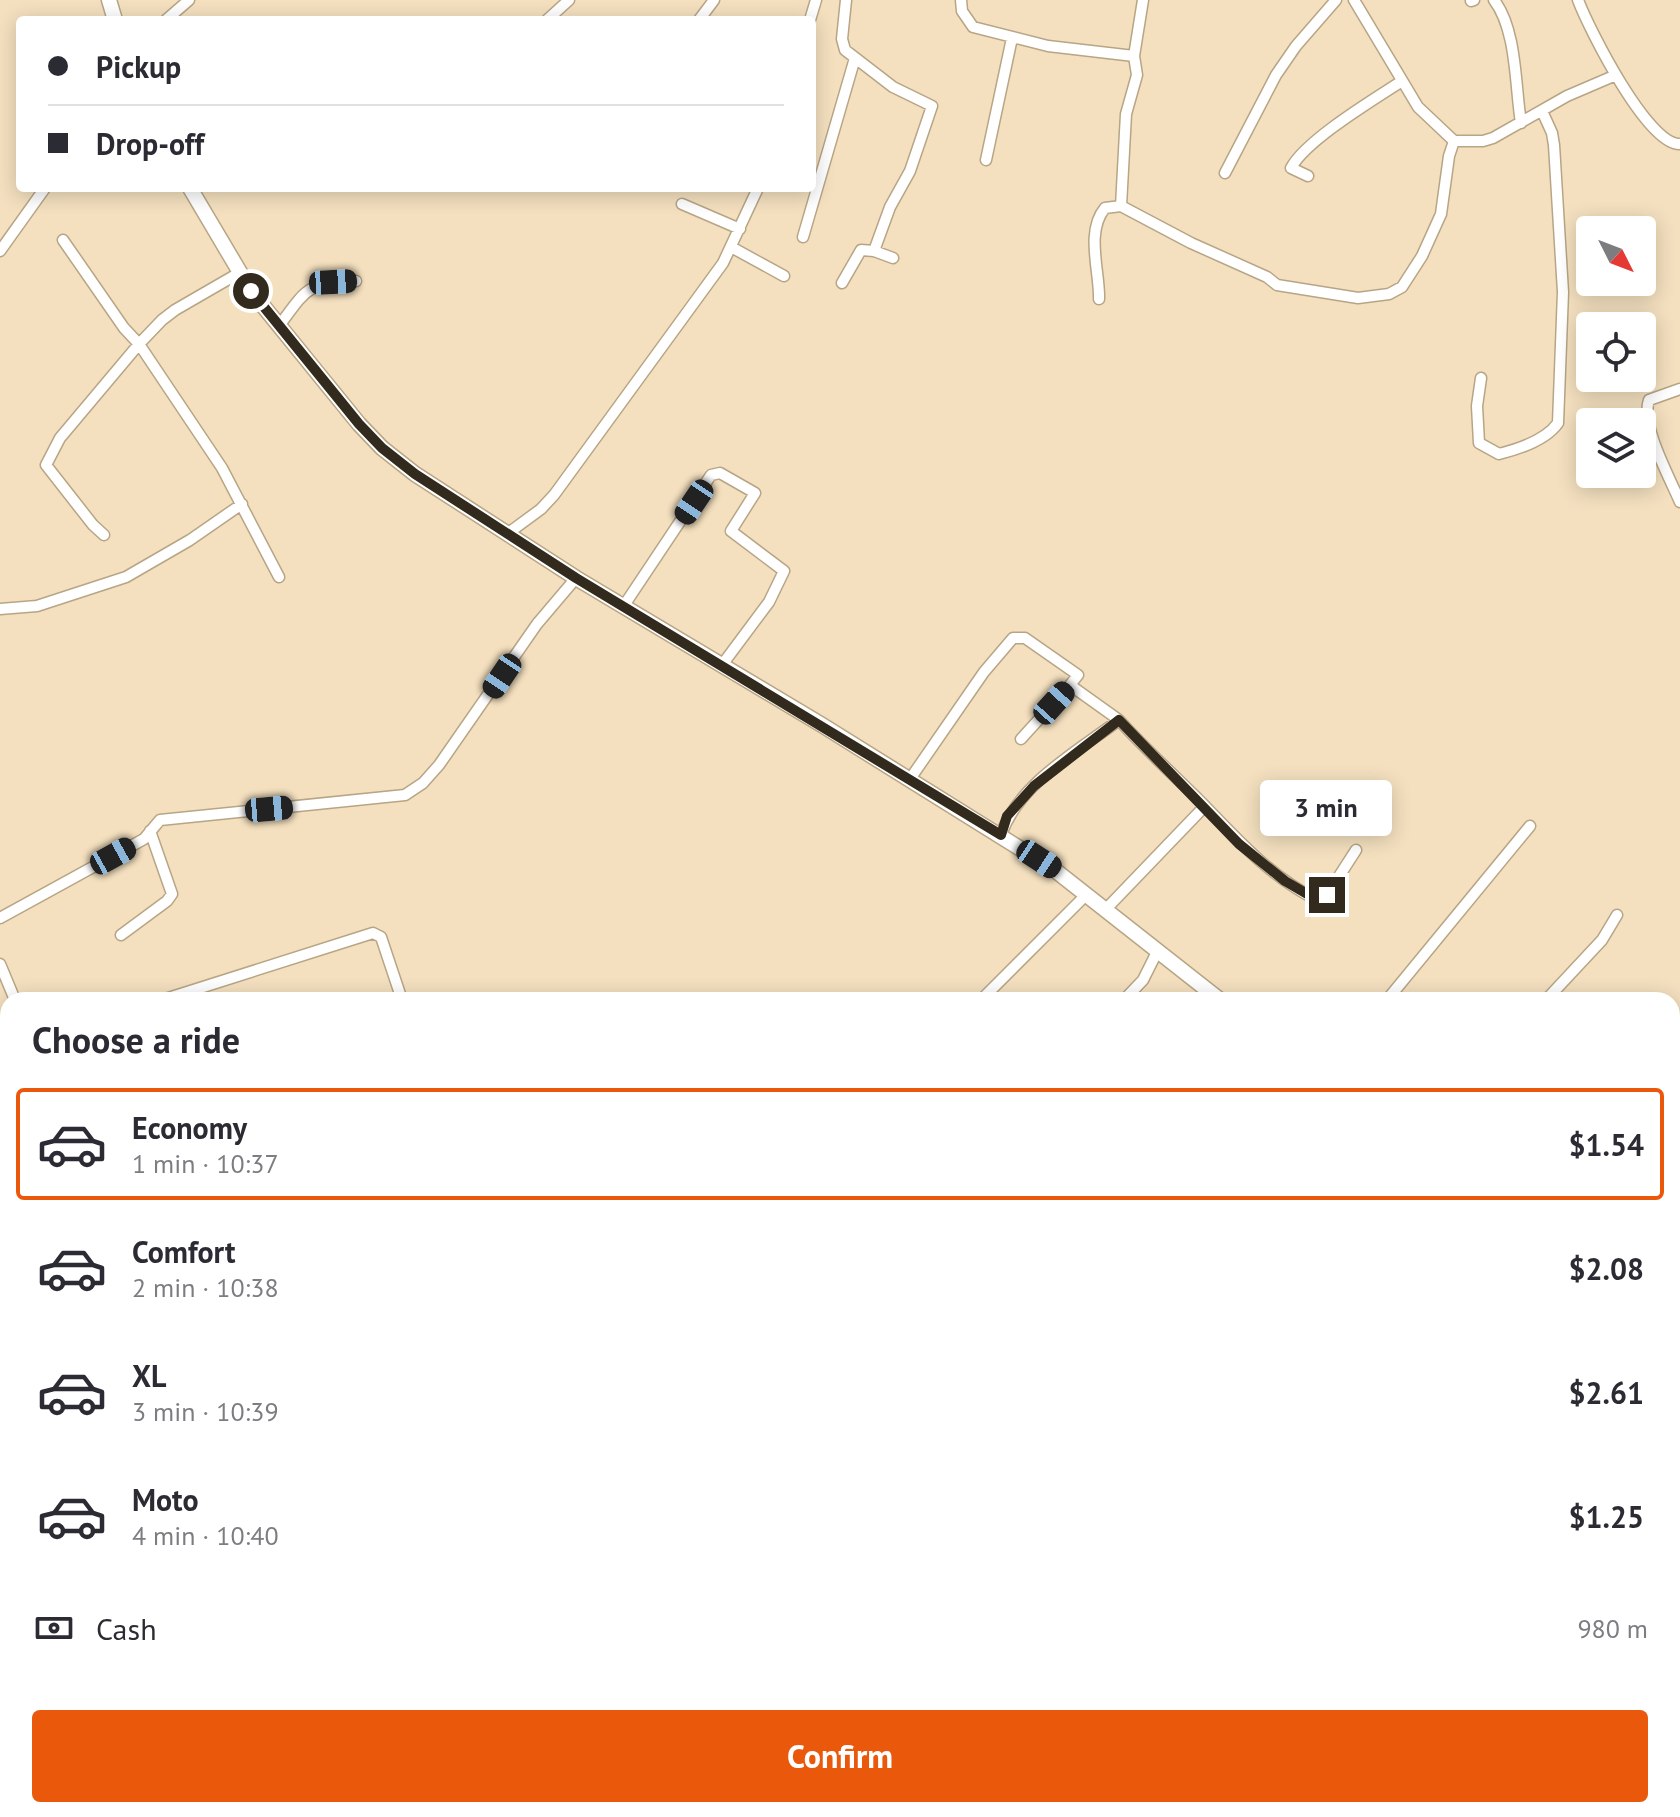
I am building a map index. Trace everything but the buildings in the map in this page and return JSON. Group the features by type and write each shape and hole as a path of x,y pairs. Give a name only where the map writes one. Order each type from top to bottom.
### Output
{"street":[{"path":"171,16 189,0"},
{"path":"551,16 569,0"},
{"path":"846,0 842,39 845,50 893,87 932,106 910,171 897,191 874,251"},
{"path":"961,0 962,11 973,27 1048,46 1134,56"},
{"path":"1121,206 1126,114 1137,75 1134,56 1143,0"},
{"path":"1225,173 1276,75 1296,46 1336,0"},
{"path":"1354,0 1418,107 1454,141 1483,141 1506,132 1567,96 1616,75"},
{"path":"1494,0 1503,13 1509,31 1521,123"},
{"path":"1578,0 1592,34 1616,75 1661,137 1670,143 1680,144"},
{"path":"986,160 1012,38"},
{"path":"803,237 855,58"},
{"path":"1308,176 1291,168 1299,154 1402,81"},
{"path":"1481,378 1477,406 1479,443 1499,454 1518,449 1552,431 1558,423 1563,292 1561,236 1554,145 1542,111"},
{"path":"1099,299 1094,255 1099,217 1105,208 1121,206 1191,243 1267,277 1277,285 1358,298 1389,294 1410,278 1434,231 1441,214 1454,141"},
{"path":"0,251 42,192"},
{"path":"192,192 239,273 279,326 376,442 415,474 623,607 1001,835 1107,908 1210,992"},
{"path":"507,534 541,509 554,495 723,263 756,192"},
{"path":"682,204 740,229"},
{"path":"63,240 124,328 139,344 222,468 279,577"},
{"path":"731,247 784,276"},
{"path":"842,283 856,253 861,250 893,258"},
{"path":"104,535 46,465 60,438 139,344 175,310 239,273"},
{"path":"279,326 307,289 319,284 356,281"},
{"path":"1680,389 1649,400 1647,405 1650,431 1680,502"},
{"path":"623,607 711,475 720,473 744,486 755,493 731,531 784,571 769,602 722,665"},
{"path":"0,609 37,606 126,577 190,540 242,504"},
{"path":"0,918 144,839 160,820 405,795 423,783 439,765 537,624 576,578"},
{"path":"910,779 984,672 1013,638 1025,638 1078,675 1021,739"},
{"path":"1070,685 1119,720 1239,844 1266,867 1319,901 1325,898 1356,850"},
{"path":"1001,835 1007,816 1034,786 1119,720"},
{"path":"1107,908 1205,806"},
{"path":"1394,992 1530,826"},
{"path":"121,935 172,894 150,831"},
{"path":"989,992 1087,894"},
{"path":"1553,992 1602,940 1617,915"},
{"path":"187,992 373,933 381,937 399,992"},
{"path":"1132,992 1143,980 1158,950"},
{"path":"0,964 12,992"}],"route":[{"path":"251,291 359,424 382,448 415,474 623,607 1001,835 1007,816 1034,786 1119,720 1239,844 1266,867 1319,901 1327,895"}]}
